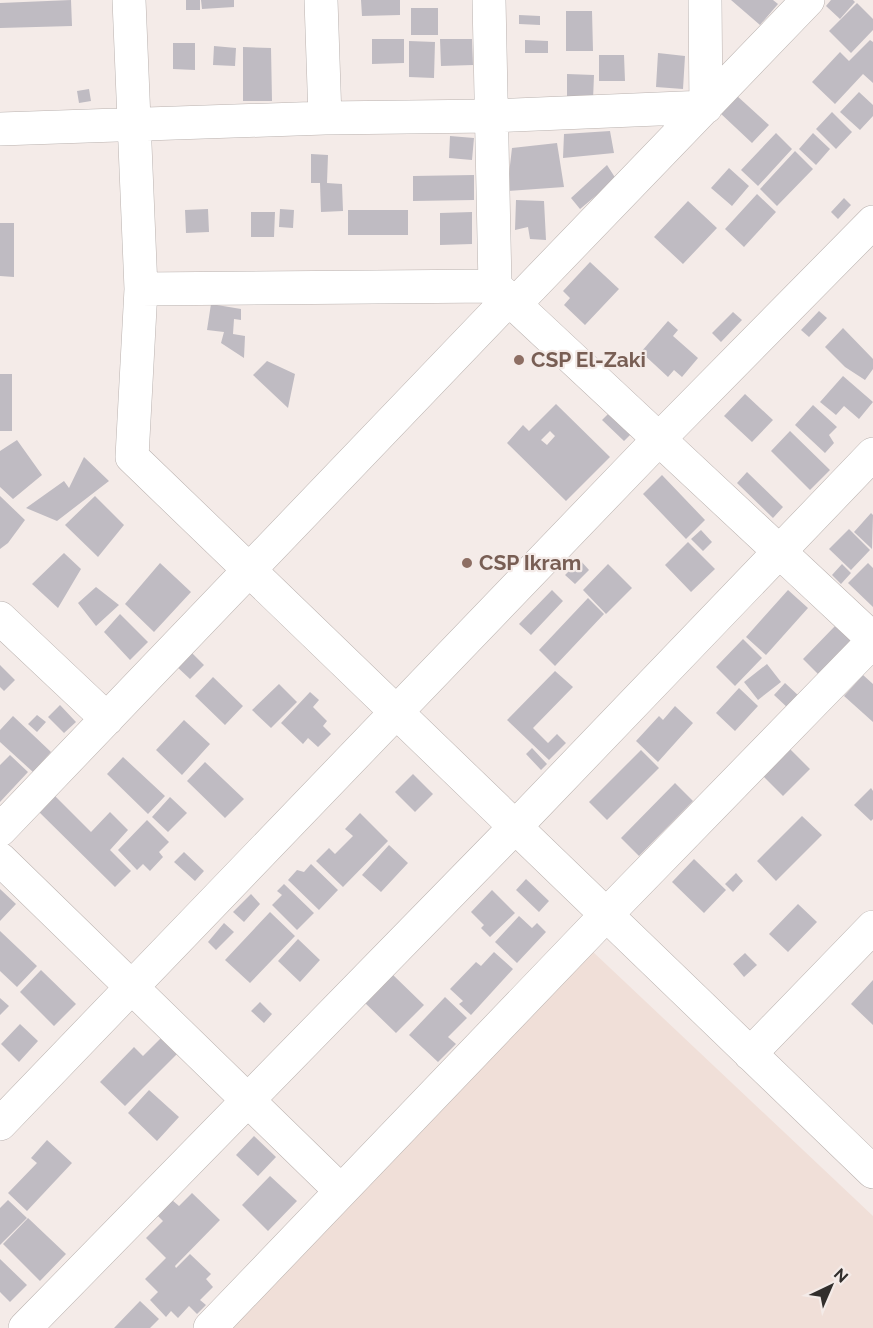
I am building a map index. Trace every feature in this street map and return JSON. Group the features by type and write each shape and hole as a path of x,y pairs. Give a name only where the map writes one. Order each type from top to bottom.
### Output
{"street":[{"path":"129,0 141,290 132,457 873,1173"},
{"path":"321,0 325,118"},
{"path":"489,0 492,116 506,296"},
{"path":"705,0 706,107"},
{"path":"0,830 249,570 506,296 706,107 808,0"},
{"path":"0,129 325,118 492,116 706,107"},
{"path":"0,1124 659,439 873,222"},
{"path":"141,290 506,296 780,552 871,648 606,915 210,1328"},
{"path":"25,1328 515,827 873,454"},
{"path":"0,618 107,719"},
{"path":"0,859 341,1191"},
{"path":"750,1054 873,927"}],"shaded area":[{"path":"591,950 873,1216 873,1328 229,1328"}],"building":[{"path":"71,0 72,26 0,28 0,3"},
{"path":"186,0 200,0 200,10 186,10"},
{"path":"201,0 234,0 234,7 202,9"},
{"path":"361,0 400,0 400,15 362,16"},
{"path":"731,0 773,0 778,4 760,25"},
{"path":"831,0 853,0 855,2 840,19 826,6"},
{"path":"857,3 873,19 873,30 851,53 829,31"},
{"path":"411,8 438,8 438,35 411,35"},
{"path":"566,11 592,11 593,51 566,51"},
{"path":"519,15 540,16 540,25 519,24"},
{"path":"372,39 404,39 404,63 372,64"},
{"path":"440,39 472,39 473,65 441,66"},
{"path":"525,40 548,41 548,53 525,53"},
{"path":"870,40 873,42 873,83 863,74 835,104 812,82 840,52 849,61"},
{"path":"409,41 435,42 434,78 409,77"},
{"path":"173,43 195,43 195,70 173,69"},
{"path":"214,46 236,48 235,66 213,65"},
{"path":"243,47 271,48 272,101 243,101"},
{"path":"658,53 685,56 683,89 656,87"},
{"path":"599,55 624,55 625,81 599,81"},
{"path":"567,74 594,75 593,100 567,99"},
{"path":"89,89 91,101 79,103 77,91"},
{"path":"859,92 873,105 873,116 860,130 840,112"},
{"path":"736,95 769,125 752,143 719,112"},
{"path":"832,112 852,132 836,149 816,129"},
{"path":"610,131 614,153 563,158 564,134"},
{"path":"776,133 792,149 758,186 741,170"},
{"path":"813,133 830,149 816,165 799,149"},
{"path":"450,136 474,138 472,160 449,158"},
{"path":"557,143 564,187 507,191 512,148"},
{"path":"795,151 813,169 777,206 760,189"},
{"path":"311,154 328,155 327,183 342,184 343,211 321,212 320,183 311,183"},
{"path":"607,165 616,179 580,209 571,198"},
{"path":"729,168 749,186 732,206 711,188"},
{"path":"474,175 474,200 413,201 413,176"},
{"path":"757,194 776,212 744,247 725,229"},
{"path":"844,198 851,205 838,219 831,212"},
{"path":"516,200 544,201 546,240 530,239 528,227 515,230"},
{"path":"688,201 717,228 683,264 654,237"},
{"path":"208,209 209,232 186,233 185,210"},
{"path":"280,209 294,210 293,228 279,227"},
{"path":"348,210 408,210 408,235 348,235"},
{"path":"251,212 275,212 274,237 251,237"},
{"path":"472,212 472,244 440,245 440,213"},
{"path":"0,223 14,223 14,277 0,276"},
{"path":"590,262 619,289 585,325 564,305 570,298 563,291"},
{"path":"211,304 241,309 241,320 234,319 233,334 245,336 244,358 221,343 224,332 207,330"},
{"path":"819,311 827,318 809,337 801,330"},
{"path":"733,312 742,320 721,342 712,333"},
{"path":"668,321 678,330 673,336 698,358 682,377 674,370 668,377 641,352"},
{"path":"843,328 873,359 873,369 865,380 845,367 825,347"},
{"path":"267,361 295,374 288,408 253,375"},
{"path":"0,374 12,374 12,431 0,431"},
{"path":"843,376 873,402 859,419 844,406 836,415 820,402"},
{"path":"745,394 773,420 752,442 724,416"},
{"path":"556,404 610,457 566,501 507,443 523,425 529,431","holes":["550,431 555,436 547,445 541,440"]},
{"path":"813,405 837,427 829,435 834,443 825,453 795,425"},
{"path":"615,407 637,428 624,441 602,420"},
{"path":"790,431 830,470 810,490 771,451"},
{"path":"17,440 42,475 13,499 0,487 0,451"},
{"path":"84,457 109,481 57,521 26,508 64,481 69,488"},
{"path":"747,472 783,507 773,518 737,483"},
{"path":"662,475 705,520 686,539 643,494"},
{"path":"0,496 25,520 8,543 0,549"},
{"path":"95,496 124,525 98,557 65,525"},
{"path":"871,513 873,515 872,549 854,532"},
{"path":"849,529 870,550 851,570 829,549"},
{"path":"701,530 712,542 703,551 691,539"},
{"path":"688,542 715,569 691,592 665,565"},
{"path":"64,553 81,569 58,608 32,584"},
{"path":"580,560 589,570 575,584 565,575"},
{"path":"160,563 191,592 154,632 125,604"},
{"path":"868,563 873,568 873,607 848,583"},
{"path":"608,564 632,588 606,614 583,590"},
{"path":"842,564 851,573 841,584 832,575"},
{"path":"96,587 119,605 96,626 78,603"},
{"path":"552,590 563,601 531,635 519,624"},
{"path":"788,590 808,608 766,655 746,637"},
{"path":"588,598 604,614 555,666 539,650"},
{"path":"120,614 148,642 130,660 104,632"},
{"path":"836,625 855,644 822,678 803,659"},
{"path":"743,639 762,658 735,686 716,667"},
{"path":"189,650 204,665 190,679 175,665"},
{"path":"767,664 781,682 758,700 744,682"},
{"path":"0,665 15,680 4,691 0,687"},
{"path":"555,671 573,687 533,728 548,743 557,734 566,743 549,760 507,720"},
{"path":"863,675 873,684 873,722 844,696"},
{"path":"213,677 243,706 225,725 195,696"},
{"path":"785,683 800,697 789,709 774,695"},
{"path":"279,684 297,702 271,728 252,710"},
{"path":"739,688 758,706 735,731 716,713"},
{"path":"310,692 319,700 313,707 327,721 323,726 331,734 318,747 308,738 303,744 281,723"},
{"path":"60,705 76,722 64,733 48,717"},
{"path":"675,706 693,723 658,762 636,741 659,716 663,720"},
{"path":"37,715 46,722 37,732 28,724"},
{"path":"13,716 51,752 33,772 0,742 0,730"},
{"path":"184,720 210,744 182,775 156,750"},
{"path":"532,748 547,764 541,770 526,754"},
{"path":"790,749 810,769 783,796 763,776"},
{"path":"641,750 659,768 607,820 589,802"},
{"path":"10,755 28,772 0,802 0,765"},
{"path":"123,757 165,796 148,814 107,774"},
{"path":"205,762 244,799 225,818 187,781"},
{"path":"413,774 433,794 415,812 395,792"},
{"path":"675,783 693,801 639,856 621,838"},
{"path":"871,788 873,791 873,819 871,821 854,805"},
{"path":"52,793 91,832 110,812 128,830 110,850 131,871 115,887 36,809"},
{"path":"170,797 187,813 168,832 152,817"},
{"path":"360,813 388,841 343,887 316,861 329,848 335,854 353,836 345,829"},
{"path":"802,816 822,835 776,881 757,861"},
{"path":"147,820 169,842 159,852 163,857 150,871 143,864 137,870 118,850"},
{"path":"389,845 408,863 381,892 362,875"},
{"path":"184,852 204,871 195,881 174,862"},
{"path":"694,859 726,890 704,913 672,882"},
{"path":"311,864 338,890 319,910 288,880 297,870 304,872"},
{"path":"736,873 743,881 733,892 725,884"},
{"path":"526,879 549,901 539,912 516,890"},
{"path":"284,884 314,913 297,930 272,905 282,895 277,891"},
{"path":"0,889 16,904 0,921"},
{"path":"492,890 515,913 490,937 481,928 484,925 471,912"},
{"path":"251,894 260,904 244,922 233,912"},
{"path":"798,904 817,922 788,952 769,934"},
{"path":"270,912 295,936 250,983 225,960"},
{"path":"519,916 532,928 537,923 546,932 517,963 495,942"},
{"path":"224,923 234,932 216,950 208,942"},
{"path":"0,931 37,966 17,987 0,971"},
{"path":"298,939 320,960 300,982 278,961"},
{"path":"494,952 513,969 471,1015 459,1004 463,1001 450,989 476,962 481,966"},
{"path":"745,953 757,965 744,977 733,964"},
{"path":"41,970 76,1004 54,1026 20,992"},
{"path":"392,974 424,1005 396,1033 364,1002"},
{"path":"873,980 873,1025 851,1004"},
{"path":"445,997 467,1018 448,1037 456,1044 438,1062 409,1035"},
{"path":"0,998 9,1006 0,1015"},
{"path":"260,1002 272,1014 264,1023 251,1011"},
{"path":"20,1024 38,1041 19,1062 1,1044"},
{"path":"161,1038 177,1054 125,1106 100,1082 134,1047 143,1056"},
{"path":"149,1090 179,1117 157,1141 128,1113"},
{"path":"254,1136 276,1157 258,1176 236,1155"},
{"path":"47,1140 72,1163 27,1211 8,1193 37,1163 31,1158"},
{"path":"270,1176 297,1201 268,1231 242,1205"},
{"path":"192,1193 220,1220 175,1266 176,1268 190,1254 211,1274 206,1279 213,1287 200,1300 206,1305 197,1314 189,1306 178,1318 171,1311 166,1317 150,1300 158,1292 145,1279 166,1258 146,1238 163,1221 157,1215 172,1200 179,1206"},
{"path":"8,1200 27,1218 0,1245 0,1208"},
{"path":"28,1218 66,1254 40,1281 3,1244"},
{"path":"0,1259 27,1285 10,1302 0,1292"},
{"path":"140,1301 159,1319 150,1328 114,1328"}],"place":[{"name":"CSP El-Zaki","path":"519,360"},
{"name":"CSP Ikram","path":"467,563"}]}
